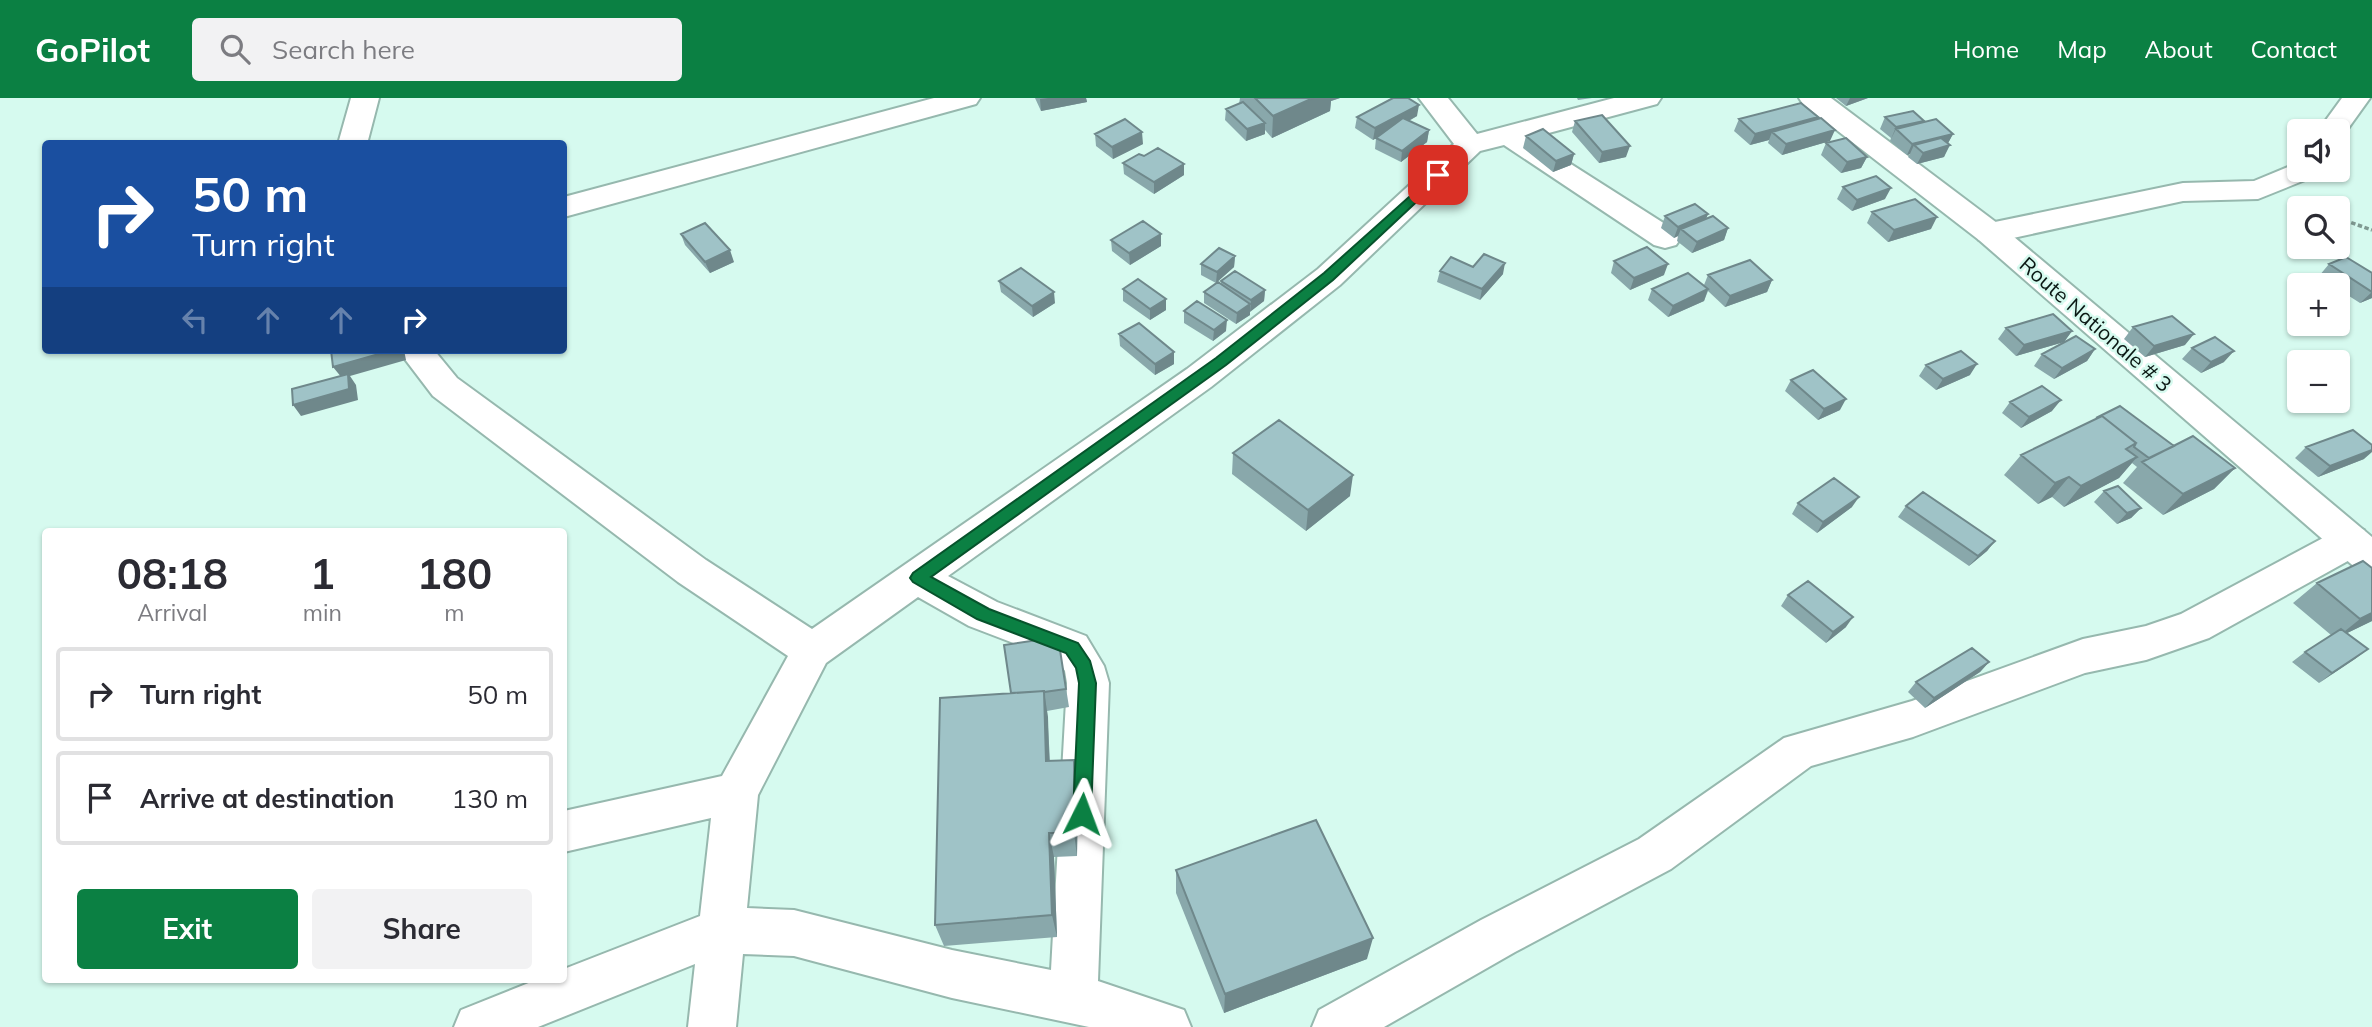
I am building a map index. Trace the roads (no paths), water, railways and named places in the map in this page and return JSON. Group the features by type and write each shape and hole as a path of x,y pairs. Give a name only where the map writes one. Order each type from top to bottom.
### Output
{"street":[{"path":"353,140 365,98"},
{"path":"567,206 966,98"},
{"path":"1433,98 1488,140 1665,238"},
{"path":"712,1027 736,793 812,650 1199,378 1318,285 1488,140 1647,98"},
{"name":"Route Nationale # 3","path":"1813,98 1990,233 2361,550"},
{"path":"2341,119 2356,98"},
{"path":"1990,233 2183,192 2258,191 2287,178"},
{"path":"418,354 445,387 692,571 812,650"},
{"path":"1336,1027 1498,936 1655,853 1799,751 1913,719 2083,656 2146,643 2195,626 2361,550"},
{"path":"918,578 983,614 1072,648 1084,666 1088,683 1073,998"},
{"path":"567,830 736,793"},
{"path":"478,1027 722,930 794,933 952,974 1073,998 1167,1027"}]}
